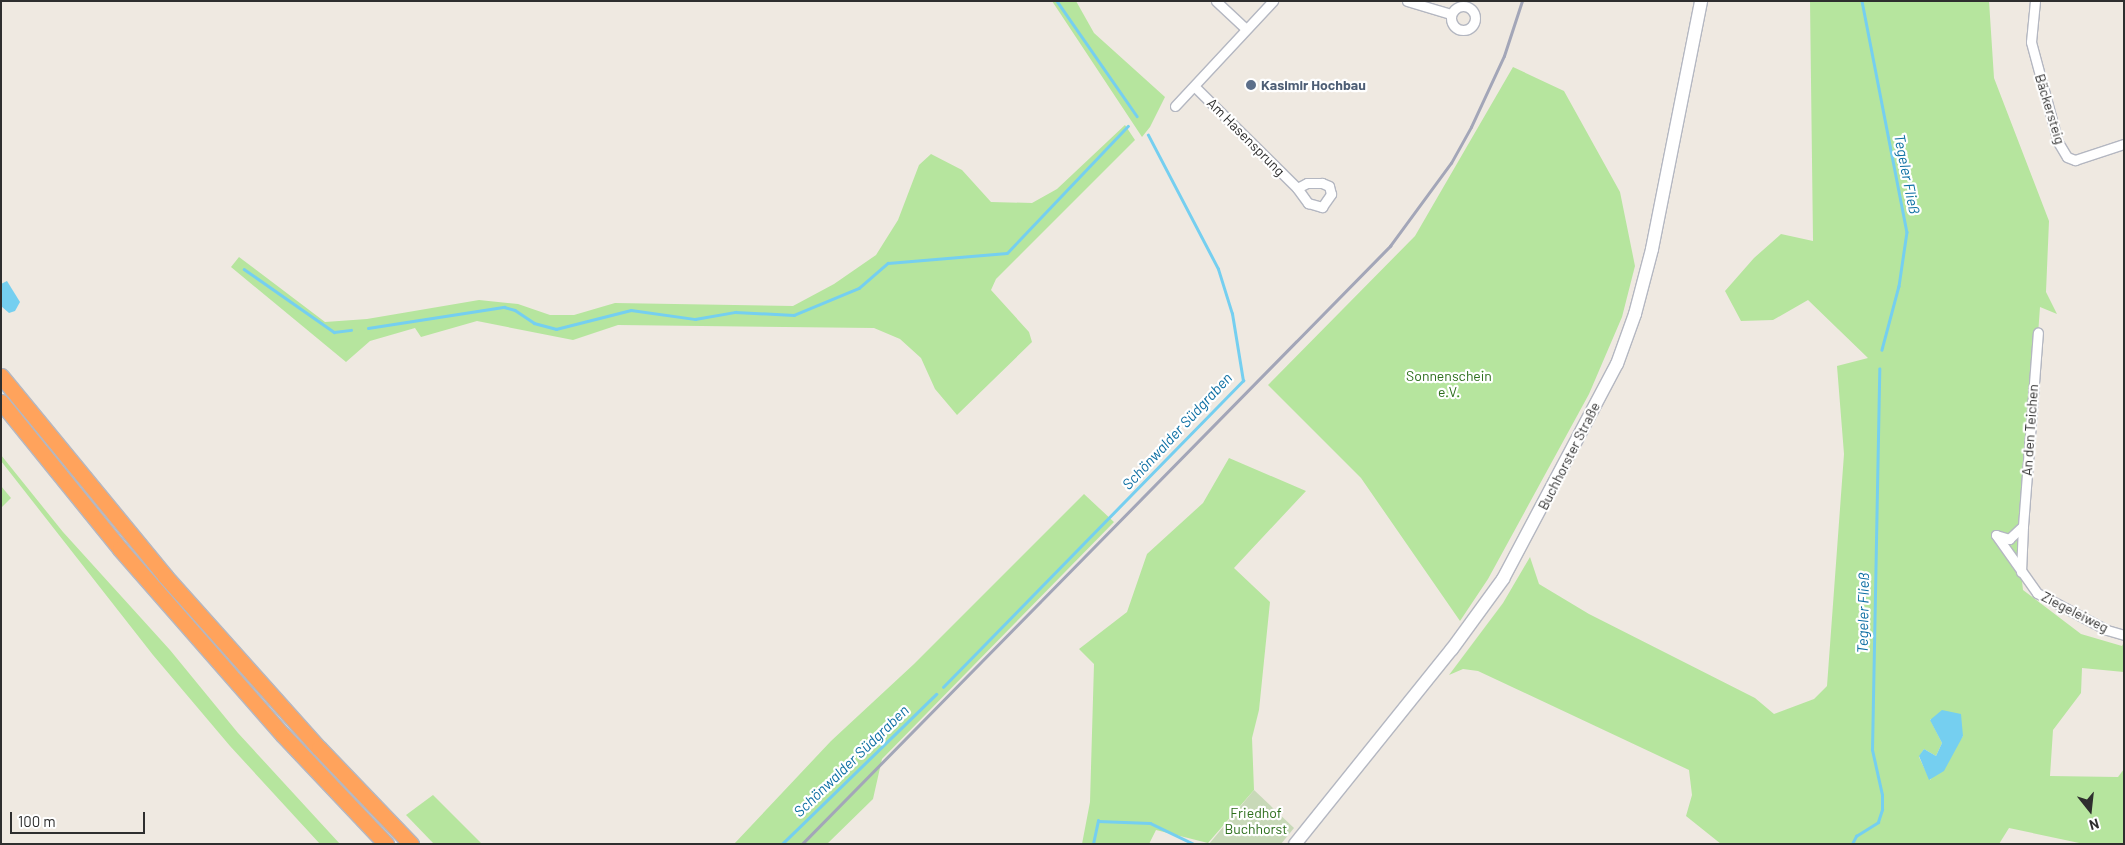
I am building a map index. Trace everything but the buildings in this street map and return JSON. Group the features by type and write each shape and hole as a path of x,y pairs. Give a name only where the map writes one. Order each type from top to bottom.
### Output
{"highway":[{"path":"1,376 165,576 319,748 411,844"},
{"path":"1,402 120,549 283,735 386,844"}],"main road":[{"name":"Buchhorster Straße","path":"1295,844 1452,649 1503,580 1616,364 1635,314 1652,248 1701,1"}],"street":[{"path":"1216,1 1246,29"},
{"name":"Am Hasensprung","path":"1175,106 1195,87 1273,1"},
{"path":"1408,1 1451,14"},
{"name":"Bäckersteig","path":"2035,1 2031,42 2058,142 2067,157 2076,160 2124,144"},
{"name":"Am Hasensprung","path":"1195,87 1297,188"},
{"name":"An den Teichen","path":"2021,572 2038,334"},
{"name":"Ziegeleiweg","path":"2023,526 2009,539 1996,535 2037,593 2107,630 2124,635"}],"green space":[{"path":"1052,1 1076,1 1094,33 1165,97 1150,127 1142,137"},
{"path":"1810,1 1989,1 1994,78 2049,221 2046,292 2057,314 2040,307 2021,572 2023,590 2081,634 2122,646 2124,642 2124,672 2082,668 2081,693 2053,730 2050,776 2118,777 2124,769 2124,844 2084,844 2009,828 1999,844 1721,844 1686,816 1692,795 1689,770 1478,671 1463,669 1449,675 1503,603 1530,557 1539,584 1589,614 1755,698 1774,714 1814,699 1827,686 1844,454 1837,366 1868,358 1808,300 1773,320 1741,321 1725,291 1754,258 1781,234 1813,241","holes":["1930,719 1963,736 1930,780 1919,757 1924,749 1936,756 1942,743"]},
{"name":"Sonnenschein e.V.","path":"1513,67 1564,91 1620,192 1635,266 1622,317 1589,394 1488,579 1460,621 1361,478 1268,385 1415,236"},
{"path":"1125,125 1135,140 996,279 991,290 1029,332 1032,342 957,415 935,389 921,358 900,339 874,328 618,325 573,340 477,321 421,337 415,328 370,341 346,362 231,267 239,257 325,322 367,319 479,300 518,304 550,315 574,315 615,303 793,306 834,284 876,255 898,220 919,165 931,154 962,170 991,202 1032,203 1057,189"},
{"path":"1,455 63,532 170,650 238,733 340,844 320,844 230,746 153,655 1,461"},
{"path":"1229,458 1306,491 1234,568 1270,602 1259,710 1252,738 1254,790 1208,843 1156,830 1149,844 1082,844 1090,802 1094,664 1079,649 1127,612 1147,554 1203,503"},
{"path":"1,486 11,498 1,508"},
{"path":"1084,494 1114,522 882,759 873,799 827,844 734,844 831,741 914,664"},
{"name":"Friedhof Buchhorst","path":"1254,790 1294,828 1281,844 1209,844"},
{"path":"433,795 482,844 434,844 406,815"}],"water":[{"path":"7,281 20,302 15,311 9,313 1,306 1,284"},
{"path":"1942,710 1961,714 1963,736 1944,771 1929,780 1919,756 1924,749 1936,756 1942,743 1930,720"}],"waterway":[{"name":"Schönwalder Südgraben","path":"1057,1 1137,116"},
{"name":"Tegeler Fließ","path":"1862,1 1907,232 1899,286 1882,350"},
{"path":"368,328 504,307 515,310 534,323 556,329 631,310 695,319 735,312 794,315 859,288 888,263 1007,253 1128,126"},
{"name":"Schönwalder Südgraben","path":"943,687 1243,381 1232,314 1218,269 1148,135"},
{"path":"244,269 334,332 351,330"},
{"name":"Tegeler Fließ","path":"1852,844 1856,836 1878,822 1882,810 1882,795 1872,750 1879,369"},
{"name":"Schönwalder Südgraben","path":"782,844 936,694"},
{"path":"1093,844 1098,821 1150,823 1194,844"}],"railway":[{"path":"802,844 1390,246 1451,163 1471,127 1504,56 1522,1"}],"place":[{"name":"Kasimir Hochbau","path":"1251,85"}]}
